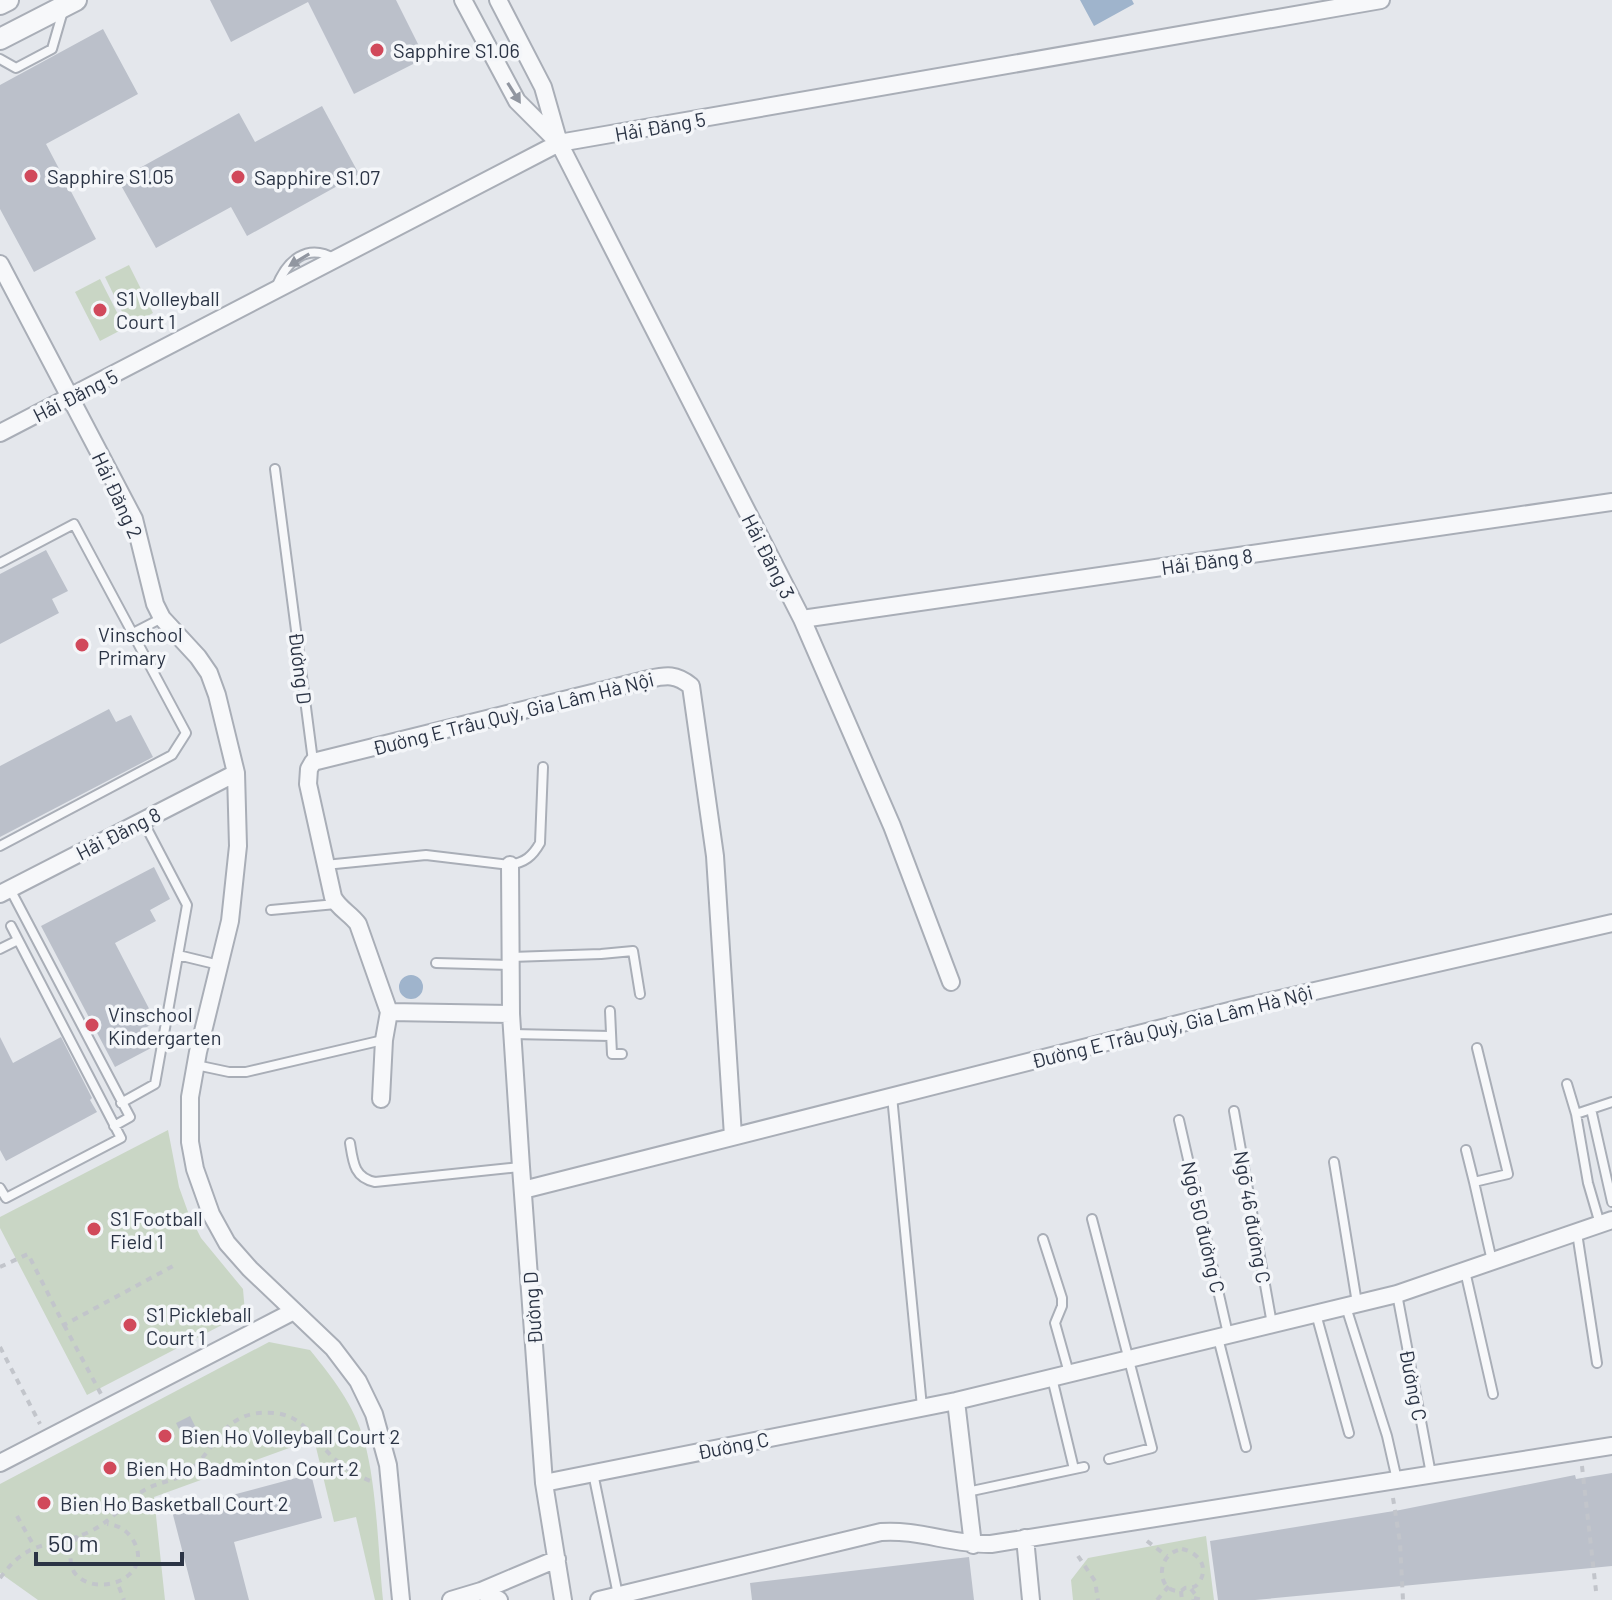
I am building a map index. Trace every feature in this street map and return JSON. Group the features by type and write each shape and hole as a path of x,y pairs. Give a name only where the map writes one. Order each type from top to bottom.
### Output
{"street":[{"path":"0,4 8,0"},
{"name":"Hải Đăng 3","path":"463,0 517,101 559,143"},
{"name":"Hải Đăng 3","path":"498,0 543,87 559,143 802,619 892,826 951,982"},
{"name":"Hải Đăng 5","path":"0,433 559,143 1381,0"},
{"path":"0,39 70,3"},
{"name":"Hải Đăng 2","path":"0,264 134,519 153,596 162,618 209,673 236,773 238,846 230,921 190,1097 189,1127 195,1169 219,1229 238,1256 333,1348 358,1381 374,1414 388,1465 401,1600"},
{"name":"Hải Đăng 8","path":"802,619 1612,502"},
{"name":"Đường E Trâu Quỳ, Gia Lâm Hà Nội","path":"313,762 666,675 679,676 691,686 715,856 733,1136"},
{"name":"Đường D","path":"313,762 308,784 336,903 351,914 358,924 389,1012 384,1040 381,1099"},
{"name":"Hải Đăng 8","path":"5,892 236,773"},
{"name":"Đường D","path":"510,865 511,1014 521,1167 544,1483 563,1600"},
{"name":"Đường E Trâu Quỳ, Gia Lâm Hà Nội","path":"523,1190 1245,1007 1612,923"},
{"path":"389,1012 511,1014"},
{"name":"Đường C","path":"544,1483 956,1401 1397,1294 1606,1222"},
{"path":"0,1463 294,1311"},
{"path":"956,1401 973,1545"},
{"path":"599,1600 881,1532 899,1532 973,1545 1395,1488 1431,1475 1612,1446"},
{"path":"1025,1538 1031,1600"},
{"path":"451,1600 481,1591 557,1559"},
{"path":"481,1591 499,1600"}],"lane":[{"path":"0,59 16,68 52,49 70,3"},
{"name":"Đường D","path":"275,469 313,762"},
{"path":"0,563 74,524 186,733 172,755 0,846"},
{"path":"133,633 162,618"},
{"path":"325,865 426,855 510,865 524,862 534,854 540,843 543,767"},
{"path":"121,1103 155,1084 187,905 143,820"},
{"path":"5,892 130,1117 114,1126"},
{"path":"271,910 336,903"},
{"path":"0,1188 6,1198 121,1138 11,926"},
{"path":"0,949 18,940"},
{"path":"436,963 511,961 633,951 640,994"},
{"path":"178,955 219,965"},
{"path":"58,1017 72,1010"},
{"path":"610,1011 612,1054 622,1054"},
{"path":"512,1034 611,1036"},
{"path":"196,1065 246,1072 384,1040"},
{"path":"1474,1182 1508,1174 1477,1048"},
{"name":"Đường C","path":"1567,1084 1576,1114 1588,1183 1606,1222"},
{"path":"891,1095 922,1407"},
{"path":"1576,1114 1612,1102"},
{"path":"1591,1109 1612,1202"},
{"name":"Ngõ 46 đường C","path":"1234,1111 1272,1324"},
{"name":"Ngõ 50 đường C","path":"1179,1120 1223,1335"},
{"path":"350,1143 358,1175 375,1182 521,1167"},
{"path":"1466,1150 1492,1262"},
{"name":"Đường C","path":"1334,1162 1352,1305 1372,1397 1387,1436 1395,1488"},
{"path":"1092,1219 1152,1448 1109,1459"},
{"path":"1577,1232 1597,1363"},
{"path":"1043,1239 1062,1298 1055,1323 1069,1373"},
{"path":"1465,1271 1493,1394"},
{"name":"Đường C","path":"1397,1294 1431,1475"},
{"path":"1316,1313 1349,1433"},
{"path":"1223,1335 1246,1447"},
{"path":"1052,1377 1074,1469"},
{"path":"966,1492 1084,1467"},
{"path":"593,1473 618,1596"}],"path":[{"path":"0,1267 28,1254 101,1395"},
{"path":"64,1325 173,1266"},
{"path":"0,1347 42,1426"},
{"path":"0,1578 12,1563 34,1546 79,1535 104,1524 143,1491 187,1472 201,1460 224,1429 262,1412 279,1413 295,1419 337,1462 375,1483"},
{"path":"1582,1464 1596,1591"},
{"path":"1395,1488 1403,1600"},
{"path":"109,1500 115,1515"},
{"path":"17,1516 34,1546"},
{"path":"79,1535 71,1551 70,1562 81,1582 101,1591 119,1587 131,1577 136,1567 136,1545 121,1528 104,1524"},
{"path":"1147,1541 1167,1556"},
{"path":"1182,1549 1195,1553 1200,1558 1203,1571 1198,1584 1181,1591 1169,1586 1161,1572 1167,1556 1182,1549"},
{"path":"1078,1556 1095,1581 1098,1600"},
{"path":"1157,1600 1169,1586"},
{"path":"119,1587 124,1600"},
{"path":"1191,1589 1194,1599 1202,1600"},
{"path":"1181,1591 1182,1600"}],"green space":[{"path":"129,265 153,313 129,326 105,277"},
{"name":"S1 Volleyball Court 1","path":"100,279 125,328 100,341 75,292"},
{"path":"168,1130 179,1187 188,1212 201,1238 243,1289 245,1313 87,1395 0,1228 0,1217"},
{"path":"269,1342 310,1350 334,1381 354,1415 364,1440 372,1478 383,1600 375,1600 356,1517 334,1522 314,1439 154,1497 165,1600 38,1600 0,1573 0,1484"},
{"path":"1206,1536 1214,1600 1073,1600 1071,1580 1088,1558"}],"water":[{"path":"1080,0 1132,0 1134,4 1094,26"},
{"path":"411,975 422,982 423,987 416,998 411,999 400,992 399,987 406,976"}],"building":[{"name":"Sapphire S1.06","path":"210,0 396,0 425,58 354,94 308,2 231,42"},
{"name":"Sapphire S1.05","path":"103,29 138,94 46,144 96,239 34,272 0,209 0,85"},
{"name":"Sapphire S1.07","path":"322,106 359,174 247,236 231,207 156,248 118,180 239,113 255,142"},
{"path":"46,550 68,591 52,599 59,613 0,644 0,574"},
{"path":"109,709 116,722 131,715 153,757 0,837 0,766"},
{"path":"154,867 170,899 150,910 156,921 115,943 156,1022 143,1029 153,1047 115,1067 41,926"},
{"path":"0,1037 13,1063 61,1037 97,1112 6,1161 0,1150"},
{"path":"190,1416 202,1440 188,1448 176,1423"},
{"path":"1612,1473 1612,1566 1255,1600 1218,1600 1210,1541 1400,1510 1575,1475 1576,1479"},
{"path":"311,1474 322,1518 234,1542 249,1600 195,1600 172,1511"},
{"path":"969,1557 974,1600 752,1600 750,1583"}],"place":[{"name":"Sapphire S1.06","path":"377,50"},
{"name":"Sapphire S1.05","path":"31,176"},
{"name":"Sapphire S1.07","path":"238,177"},
{"name":"S1 Volleyball Court 1","path":"100,310"},
{"name":"Vinschool Primary","path":"82,645"},
{"name":"Vinschool Kindergarten","path":"92,1025"},
{"name":"S1 Football Field 1","path":"94,1229"},
{"name":"S1 Pickleball Court 1","path":"130,1325"},
{"name":"Bien Ho Volleyball Court 2","path":"165,1436"},
{"name":"Bien Ho Badminton Court 2","path":"110,1468"},
{"name":"Bien Ho Basketball Court 2","path":"44,1503"}]}
